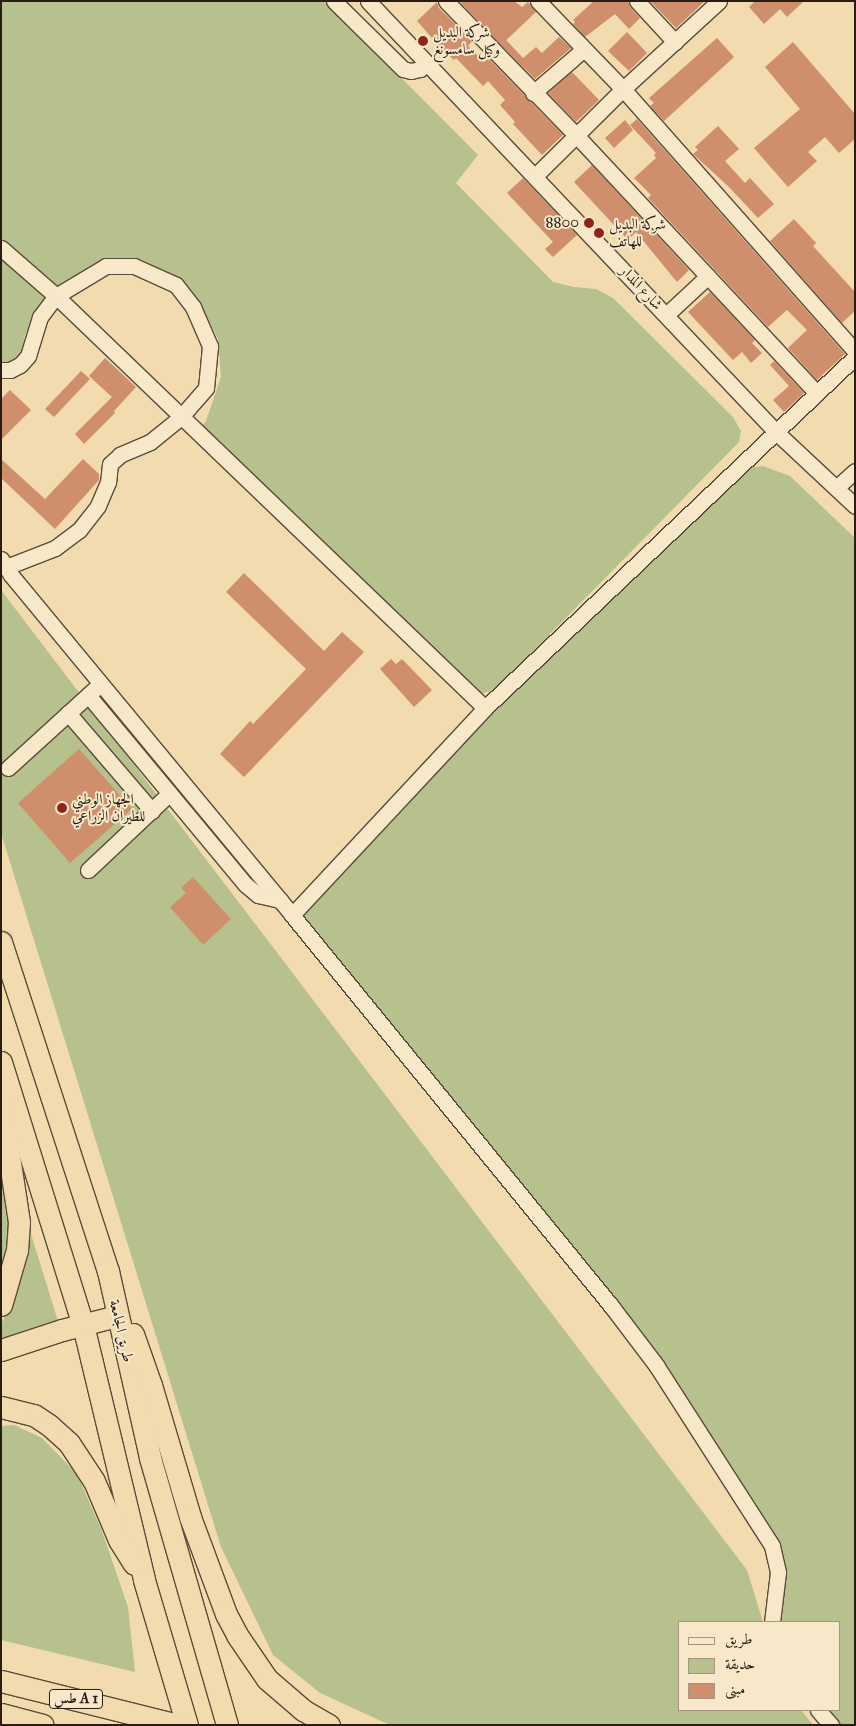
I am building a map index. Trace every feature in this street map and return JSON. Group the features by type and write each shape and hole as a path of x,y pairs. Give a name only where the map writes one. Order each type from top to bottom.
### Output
{"highway":[{"name":"طريق الجامعة","path":"1,942 108,1271 150,1458 226,1725"},
{"path":"1,1062 82,1325 144,1580 187,1725"},
{"path":"1,1103 20,1222 17,1250 1,1305"},
{"path":"108,1271 151,1385 190,1517 226,1614 237,1636 267,1679 303,1710 329,1725"},
{"path":"1,1350 117,1316"},
{"path":"1,1407 34,1415 49,1425 69,1443 87,1469 119,1540 144,1580"},
{"path":"1,1668 74,1690 120,1709"},
{"name":"طس A 1","path":"1,1681 120,1709 177,1725"},
{"name":"طس A 1","path":"1,1714 44,1725"}],"street":[{"path":"334,1 402,69 411,71 420,69 427,63"},
{"name":"شارع المدار","path":"368,1 776,432 855,506"},
{"path":"446,1 533,93 576,135 817,394"},
{"path":"538,1 623,89 855,351"},
{"path":"637,1 675,42"},
{"path":"535,176 623,89 718,1"},
{"path":"533,93 584,49"},
{"path":"1,248 56,296 484,708"},
{"path":"1,370 10,370 20,365 28,356 40,317 56,296 106,266 134,266 176,284 193,307 210,346 206,388 181,417 150,442 120,455 110,464 108,482 98,506 79,530 55,548 4,563 100,684 280,900 612,1307 656,1365 772,1546 778,1572 772,1621"},
{"path":"666,314 708,276"},
{"path":"292,915 484,708 855,357"},
{"path":"836,488 855,470"},
{"path":"8,768 100,684"},
{"path":"88,695 246,885 258,895 280,900"},
{"path":"68,713 152,811"},
{"path":"88,870 170,793"},
{"path":"819,1711 831,1725"}],"green space":[{"path":"1,1 325,1 478,155 456,183 553,282 574,287 596,289 613,298 733,417 741,431 739,442 497,688 482,694 464,684 205,435 202,426 206,421 221,377 218,339 200,304 175,282 108,267 35,315 25,335 21,359 1,370"},
{"path":"763,466 790,476 855,538 855,1725 831,1725 819,1711 841,1711 841,1621 772,1621 772,1546 656,1365 292,915 736,469"},
{"path":"1,590 747,1570 763,1621 678,1621 678,1711 802,1711 813,1725 390,1725 320,1693 273,1655 221,1547 1,833"},
{"path":"1,1144 14,1208 1,1285"},
{"path":"30,1231 58,1321 1,1343 1,1324 17,1292"},
{"path":"14,1425 42,1438 77,1474 102,1531 128,1607 135,1672 1,1640 1,1426"}],"building":[{"path":"463,1 514,1 522,7 528,2 536,12 501,45 461,3"},
{"path":"594,1 628,1 630,7 640,18 629,29 615,14 585,37 573,24 575,22 573,20"},
{"path":"650,1 705,1 676,28"},
{"path":"755,1 804,1 787,17 780,9 764,24 749,7"},
{"path":"437,2 439,8 472,41 468,46 484,62 488,58 563,135 542,155 513,124 515,122 500,105 505,100 488,81 483,86 456,58 454,60 440,47 417,21"},
{"path":"627,32 647,53 629,71 608,51"},
{"path":"559,37 571,48 535,79 501,45 506,40 523,58 536,47 542,53"},
{"path":"717,38 734,57 664,121 650,106 654,103 649,98"},
{"path":"793,42 855,114 855,139 839,153 825,137 808,152 817,161 788,187 754,148 800,109 765,67"},
{"path":"572,72 599,100 576,122 548,93"},
{"path":"637,119 845,354 817,380 788,348 807,330 787,310 768,327 648,198 651,195 634,178 656,158 654,155 656,153 630,125"},
{"path":"625,120 633,130 614,148 605,138"},
{"path":"718,126 739,149 725,161 745,183 750,178 774,204 758,218 729,187 693,154 698,150 695,147"},
{"path":"592,165 689,270 677,282 636,232 628,240 574,182"},
{"path":"523,178 577,235 553,257 545,249 553,242 507,193"},
{"path":"794,219 816,243 813,246 855,292 855,311 842,323 770,241"},
{"path":"710,292 755,340 752,343 762,353 751,363 742,352 733,360 688,312"},
{"path":"105,358 136,387 114,411 115,413 84,444 75,434 112,397 89,376"},
{"path":"774,361 804,393 784,412 773,400 789,386 770,365"},
{"path":"81,371 90,379 54,417 45,409"},
{"path":"10,390 31,410 1,440 1,399"},
{"path":"1,459 45,499 83,459 99,474 99,480 55,529 1,478"},
{"path":"244,573 324,651 342,632 364,652 244,777 220,754 250,721 253,724 306,669 226,592"},
{"path":"391,659 396,664 402,659 432,690 414,707 380,669"},
{"path":"79,749 132,809 70,863 18,803"},
{"path":"193,877 231,919 203,945 170,907 186,893 181,888"}],"place":[{"name":"شركة البديل وكيل سامسونغ","path":"423,41"},
{"name":"8800","path":"589,223"},
{"name":"شركة البديل للهاتف","path":"599,233"},
{"name":"الجهاز الوطني للطيران الزراعي","path":"62,808"}]}
